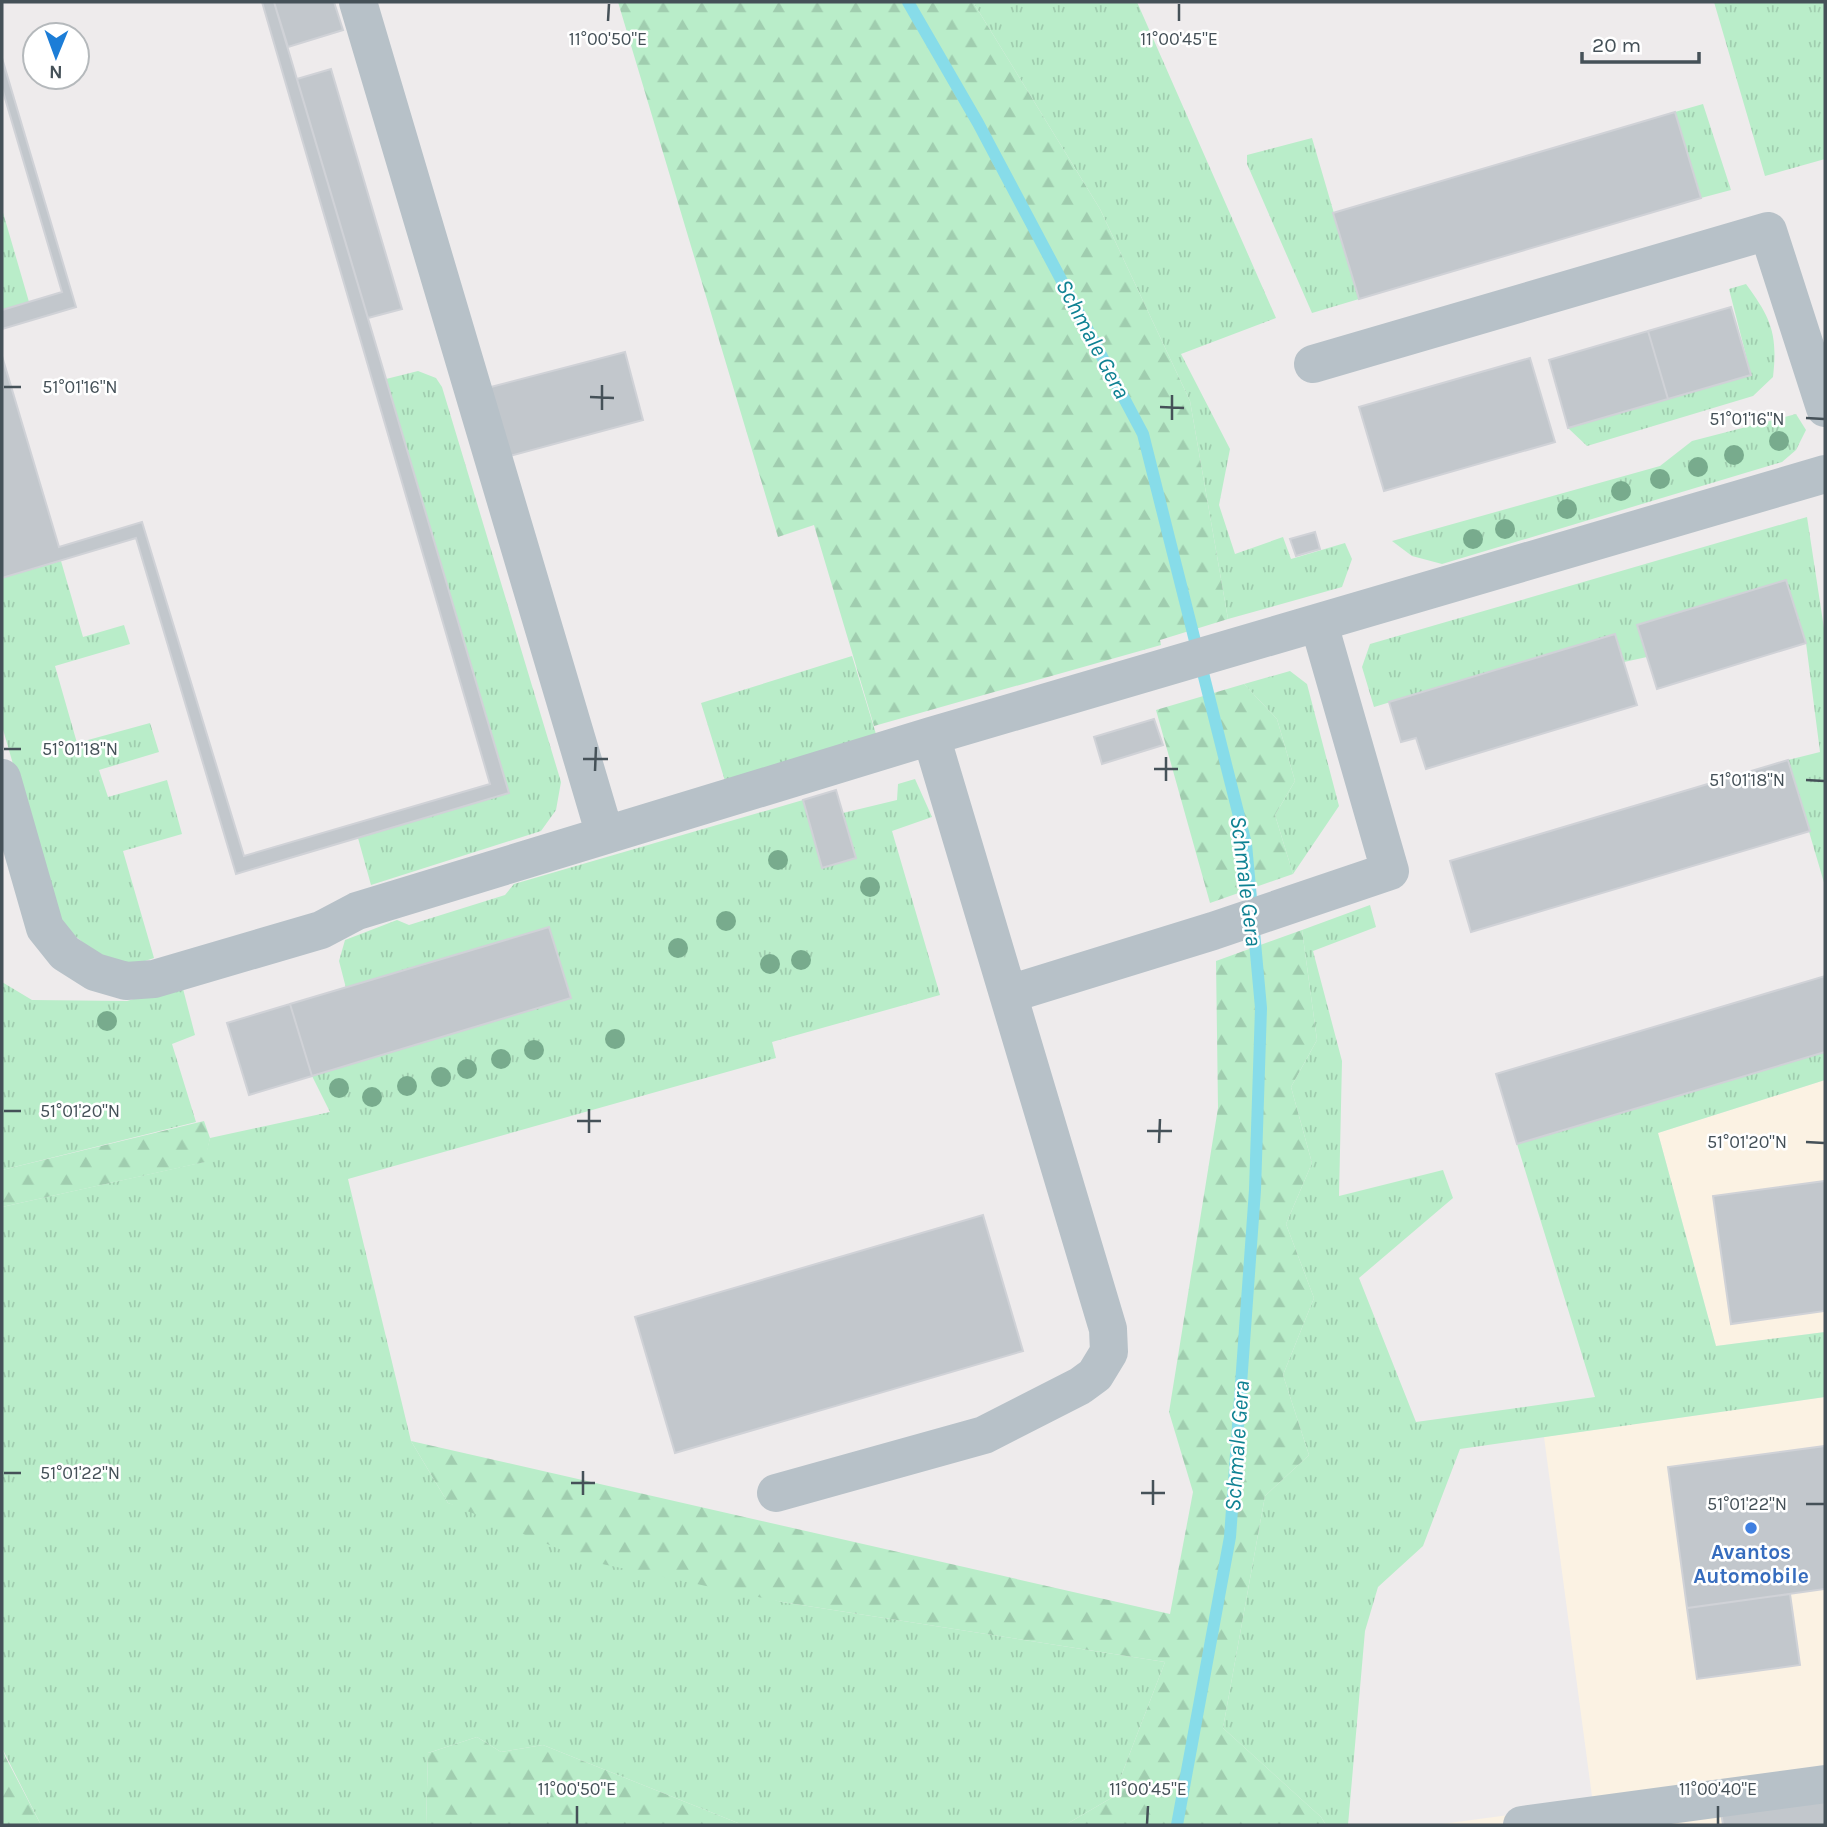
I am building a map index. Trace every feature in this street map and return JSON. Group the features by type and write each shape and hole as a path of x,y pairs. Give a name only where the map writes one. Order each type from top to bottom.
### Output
{"street":[{"path":"358,2 605,835"},
{"path":"1313,363 1768,231 1825,408"},
{"path":"2,778 45,928 65,953 95,972 127,981 154,979 321,930 356,911 931,736 1825,474"},
{"path":"1009,994 1213,931 1390,871 1319,624"},
{"path":"776,1493 984,1435 1080,1386 1095,1375 1104,1362 1110,1342 931,736"},
{"path":"1531,1824 1825,1784"}],"shaded area":[{"path":"1825,1080 1825,1332 1716,1346 1658,1133"},
{"path":"1825,1397 1825,1825 1434,1825 1593,1804 1544,1437"}],"green space":[{"path":"618,2 973,2 1100,209 1190,401 1228,619 1160,640 1161,645 874,726 814,525 778,537"},
{"path":"973,2 1137,2 1276,318 1181,354 1230,449 1219,505 1235,554 1283,537 1291,559 1345,543 1352,559 1342,587 1228,619 1190,401 1100,209"},
{"path":"1714,2 1825,2 1825,159 1765,176"},
{"path":"1703,104 1731,190 1701,198 1675,112"},
{"path":"1312,138 1359,299 1312,313 1247,164 1247,155"},
{"path":"2,209 29,302 2,310"},
{"path":"1746,284 1767,317 1774,349 1773,377 1753,396 1587,446 1568,428 1751,375 1729,289"},
{"path":"418,371 436,378 442,387 561,782 556,810 541,831 371,885 358,838 509,793 386,379"},
{"path":"1796,414 1806,430 1796,450 1782,462 1442,564 1412,556 1392,541 1660,466 1692,441"},
{"path":"1807,517 1825,635 1825,886 1788,760 1820,752 1806,643 1786,580 1637,626 1647,657 1624,662 1615,634 1374,707 1362,667 1370,644"},
{"path":"61,561 83,637 124,625 130,644 55,666 77,743 150,723 159,752 99,770 108,797 167,780 182,834 123,851 154,958 127,967 97,954 59,923 2,726 2,578"},
{"path":"852,656 876,734 725,781 701,703"},
{"path":"1290,671 1307,684 1339,806 1293,874 1275,815 1295,781 1277,719 1244,684"},
{"path":"1244,684 1277,719 1295,781 1275,815 1293,874 1210,903 1156,710"},
{"path":"915,779 932,817 892,831 940,995 772,1042 776,1058 348,1179 411,1441 448,1503 782,1602 1165,1662 1113,1797 1065,1825 743,1825 543,1745 501,1752 477,1737 428,1753 426,1825 41,1825 2,1748 2,1207 204,1162 210,1138 330,1112 312,1076 571,998 549,927 346,988 339,961 345,940 397,920 409,925 505,895 514,884 803,800 823,868 856,858 843,813 897,800 898,784"},
{"path":"1370,905 1376,927 1313,951 1342,1061 1339,1196 1443,1170 1453,1198 1359,1278 1416,1422 1595,1397 1517,1144 1825,1052 1825,1080 1658,1133 1716,1346 1825,1332 1825,1397 1460,1449 1423,1546 1378,1587 1365,1631 1348,1825 1326,1825 1321,1817 1223,1728 1265,1496 1309,1455 1283,1375 1314,1298 1286,1224 1312,1163 1291,1087 1317,1040 1302,930"},
{"path":"1302,930 1317,1040 1291,1087 1312,1163 1286,1224 1314,1298 1283,1375 1309,1455 1265,1496 1223,1728 1321,1817 1326,1825 1065,1825 1113,1797 1165,1662 782,1602 588,1561 448,1503 411,1441 1170,1614 1193,1492 1169,1412 1218,1108 1216,961"},
{"path":"2,982 32,1000 127,1001 182,985 195,1035 172,1044 196,1122 2,1170"},
{"path":"204,1121 210,1138 205,1162 2,1207 2,1170"},
{"path":"477,1737 501,1752 543,1745 743,1825 426,1825 428,1753"},
{"path":"2,1748 6,1758 41,1825 2,1825"}],"building":[{"path":"2,2 274,2 509,793 236,874 136,538 2,578 2,310 62,292 2,88"},
{"path":"2,2 262,2 490,784 244,856 142,522 59,547 2,356 2,329 76,307 2,58"},
{"path":"274,2 334,2 343,30 288,47"},
{"path":"331,69 402,309 368,318 297,79"},
{"path":"1675,112 1701,198 1359,299 1333,213"},
{"path":"1731,307 1751,375 1668,399 1648,331"},
{"path":"1648,331 1668,399 1568,428 1549,360"},
{"path":"625,352 643,420 506,457 487,388"},
{"path":"1530,358 1555,442 1384,491 1359,407"},
{"path":"1315,532 1320,549 1296,556 1290,539"},
{"path":"1786,580 1806,643 1657,689 1637,625"},
{"path":"1615,634 1637,705 1426,769 1416,738 1401,742 1389,702"},
{"path":"1154,719 1163,745 1102,764 1094,737"},
{"path":"1788,760 1810,831 1471,932 1450,861"},
{"path":"836,790 856,858 822,868 803,800"},
{"path":"549,927 571,998 312,1076 290,1004"},
{"path":"1825,976 1825,1052 1517,1144 1496,1074"},
{"path":"290,1004 312,1076 249,1095 227,1023"},
{"path":"1825,1181 1825,1311 1731,1324 1713,1196"},
{"path":"983,1215 1023,1351 675,1453 635,1317"},
{"name":"Avantos Automobile","path":"1825,1446 1825,1589 1687,1608 1668,1467"},
{"path":"1790,1594 1800,1665 1697,1679 1687,1608"},
{"path":"1825,1797 1825,1825 1723,1825 1721,1812"}],"waterway":[{"name":"Schmale Gera","path":"908,2 978,123 1143,434 1246,844 1261,1008 1255,1190 1230,1537 1177,1825"}],"place":[{"name":"Avantos Automobile","path":"1751,1528"}]}
